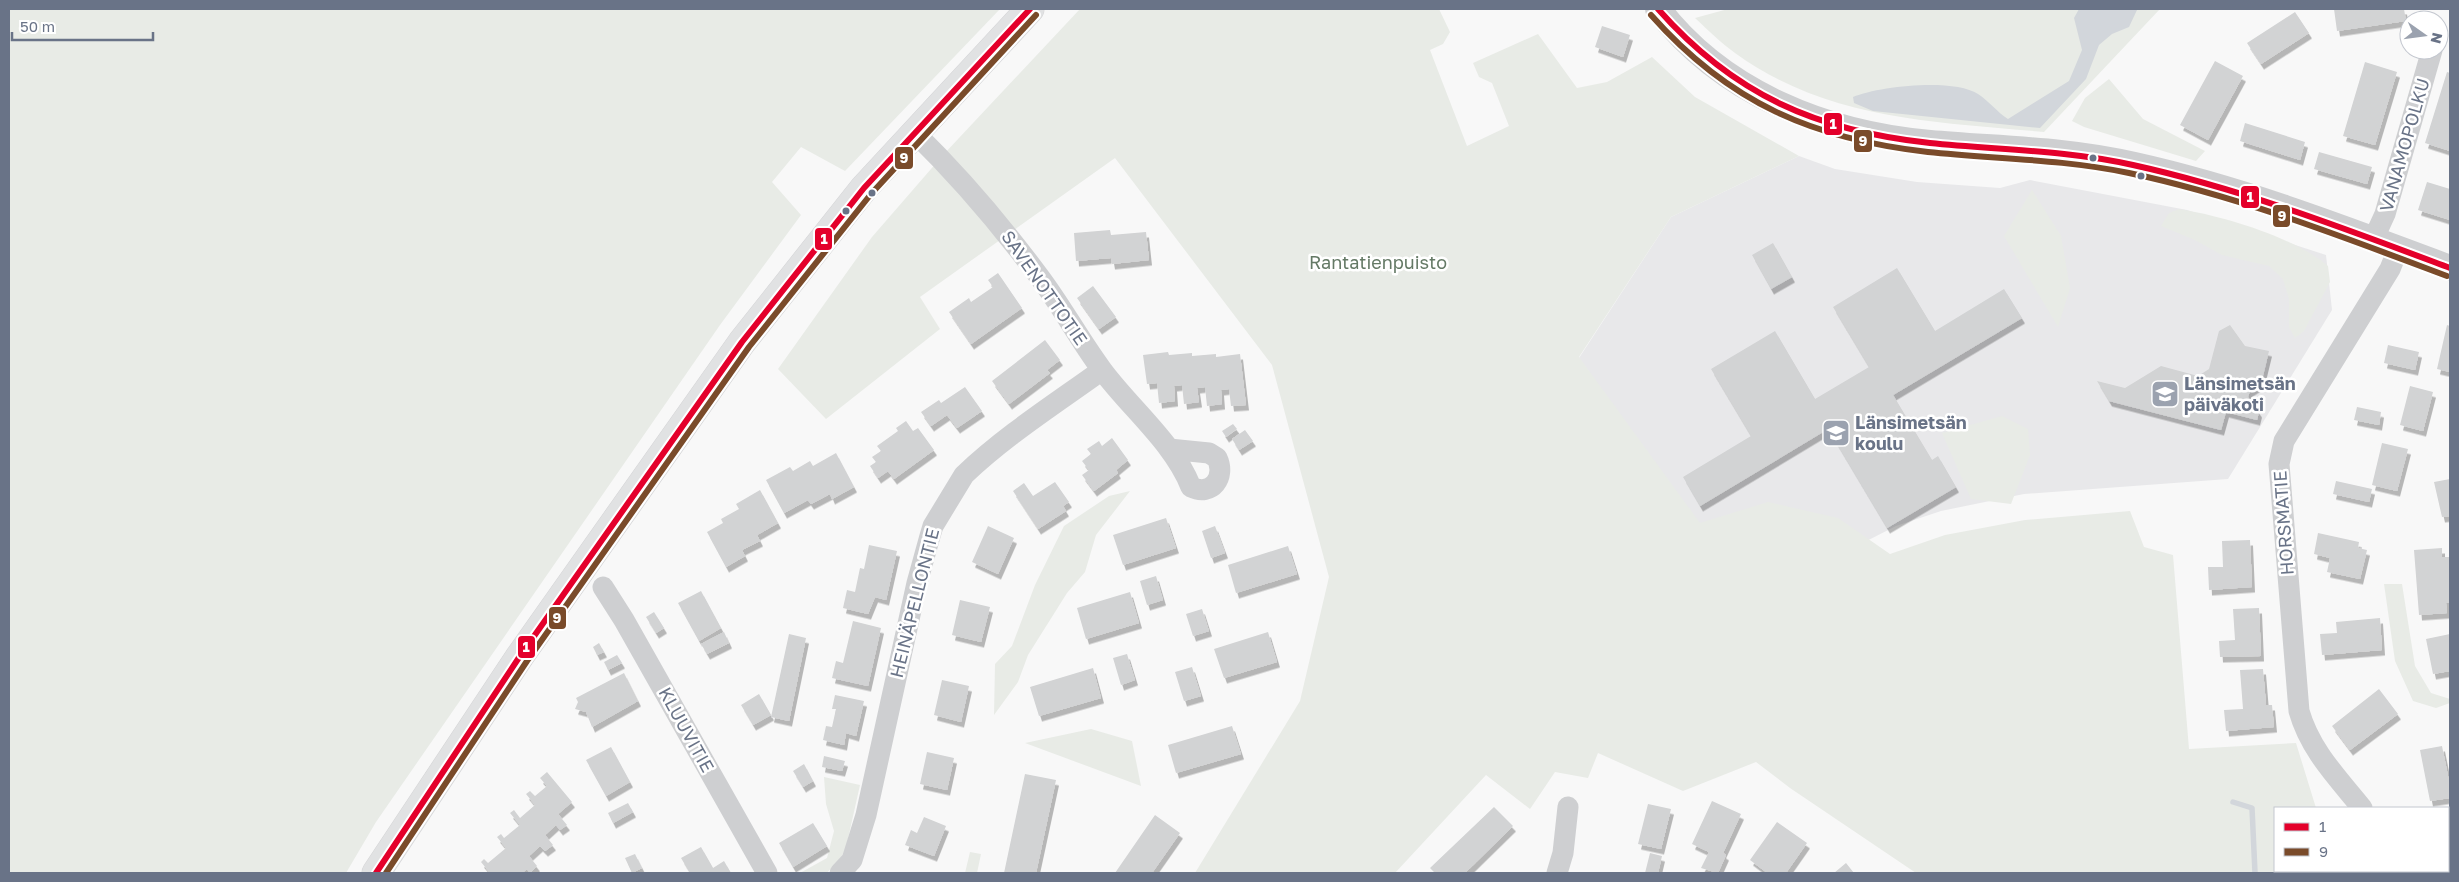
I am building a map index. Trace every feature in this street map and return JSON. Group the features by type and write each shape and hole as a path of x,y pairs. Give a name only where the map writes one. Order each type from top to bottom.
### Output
{"main road":[{"path":"376,873 520,656 742,342 842,213 914,132 1030,9"}],"street":[{"path":"1658,9 1671,26 1720,70 1760,96 1808,117 1862,133 1927,143 2056,153 2132,164 2241,193 2374,238 2450,268"},
{"name":"VANAMOPOLKU","path":"2374,238 2383,220 2429,60"},
{"name":"SAVENOTTOTIE","path":"914,132 975,193 1039,276 1102,370 1169,450"},
{"name":"HORSMATIE","path":"2361,807 2315,750 2305,732 2299,710 2278,464 2284,441 2390,269 2398,249"},
{"name":"HEINÄPELLONTIE","path":"840,873 852,860 866,815 916,583 933,526 964,475 999,442 1102,370"},
{"name":"KLUUVITIE","path":"603,588 624,620 767,873"},
{"path":"1557,873 1562,853 1568,807"}],"shaded area":[{"path":"2079,9 2141,9 2137,10 2129,27 2112,34 2099,45 2086,79 2040,128 1873,111 1854,103 1853,97 1880,90 1916,85 1952,86 1967,89 1978,94 2008,119 2069,81 2082,50 2074,18"},
{"name":"Länsimetsän koulu","path":"1799,156 1835,169 1917,182 2000,188 2030,180 2187,210 2326,255 2332,310 2228,479 2024,494 1941,511 1896,526 1761,595 1744,589 1579,358 1671,217"}],"green space":[{"path":"9,9 1000,9 845,171 801,147 772,182 801,215 720,325 376,822 346,873 9,873"},
{"name":"Rantatienpuisto","path":"1080,9 1439,9 1450,32 1443,44 1430,50 1467,146 1509,126 1492,83 1479,77 1473,63 1538,34 1577,88 1607,82 1652,57 1695,97 1799,156 1671,217 1579,357 1700,523 1768,502 1838,518 1890,554 1945,535 2025,520 2130,511 2144,547 2173,555 2189,749 2296,743 2316,807 2274,807 2274,872 2304,873 1916,873 1790,788 1756,762 1683,791 1598,753 1588,778 1555,772 1530,809 1486,775 1395,873 1195,873 1300,701 1329,577 1272,365 1115,158 920,297 940,329 826,419 778,369 872,237 944,154"},
{"path":"1728,9 2160,9 2044,132 1963,125 1883,114 1845,105 1807,92 1770,75 1735,53 1695,18"},
{"path":"2109,79 2143,119 2205,151 2196,161 2084,127 2072,121 2085,98"},
{"path":"2032,190 2061,236 2070,288 2058,327 2004,236"},
{"path":"2179,209 2237,222 2278,237 2297,246 2328,266 2330,282 2304,331 2295,338 2289,327 2289,299 2283,279 2269,266 2222,255 2195,240 2161,226 2169,213"},
{"path":"2002,416 2028,429 2030,455 2011,504 1971,499 1942,433"},
{"path":"1130,491 1096,535 1085,572 1067,593 1028,655 1018,682 994,715 995,664 1012,646 1035,585 1064,526 1109,496"},
{"path":"2384,584 2402,584 2415,666 2431,693 2450,699 2450,703 2436,708 2413,701 2395,661"},
{"path":"1091,729 1132,741 1141,786 1025,743"},
{"path":"824,777 860,785 845,852 827,873 800,873 827,858 834,831 826,804"},
{"path":"970,852 981,854 977,873 965,873"}],"building":[{"path":"2334,9 2404,9 2399,10 2399,22 2337,31"},
{"path":"2295,12 2309,33 2261,64 2247,43"},
{"path":"1602,26 1630,35 1623,57 1595,47"},
{"path":"2215,61 2243,76 2208,140 2180,125"},
{"path":"2365,62 2397,72 2375,145 2343,136"},
{"path":"2447,72 2450,73 2450,151 2425,143"},
{"path":"2245,123 2305,142 2300,160 2240,141"},
{"path":"2319,152 2372,167 2367,184 2314,169"},
{"path":"2427,182 2450,189 2450,220 2418,210"},
{"path":"1110,230 1111,235 1146,232 1149,260 1112,264 1111,258 1076,261 1074,233"},
{"path":"1773,243 1792,277 1771,289 1752,255"},
{"path":"1897,268 1935,331 2004,289 2022,318 1893,395 1932,460 1938,456 1956,487 1887,528 1828,429 1700,506 1683,477 1751,436 1711,369 1775,331 1815,399 1869,367 1833,307"},
{"path":"998,273 1022,308 971,344 949,312 969,298 971,302 993,287 988,280"},
{"path":"1093,286 1116,317 1099,329 1077,298"},
{"path":"2230,325 2245,346 2269,351 2261,384 2250,391 2248,397 2259,412 2257,420 2226,412 2221,430 2109,401 2097,381 2125,388 2161,366 2198,376 2209,369 2219,331"},
{"path":"2447,325 2450,326 2450,372 2437,369"},
{"path":"1045,340 1060,360 1047,370 1050,373 1009,404 992,381"},
{"path":"2388,345 2419,352 2415,370 2384,363"},
{"path":"1168,352 1169,355 1192,353 1192,356 1216,354 1216,357 1240,354 1246,405 1231,406 1229,389 1221,390 1222,404 1207,406 1205,387 1197,388 1199,402 1184,404 1182,385 1174,386 1175,401 1159,403 1157,383 1147,384 1143,355"},
{"path":"2410,386 2433,392 2423,431 2400,425"},
{"path":"965,387 982,411 957,428 947,415 931,426 921,412 939,400 941,403"},
{"path":"2357,407 2381,412 2379,425 2354,420"},
{"path":"906,421 913,431 918,428 934,450 894,479 888,471 878,478 870,466 876,462 872,457 881,451 877,446 898,431 896,428"},
{"path":"1233,424 1237,429 1226,437 1222,431"},
{"path":"1245,430 1253,441 1239,450 1232,439"},
{"path":"1112,438 1128,460 1116,470 1118,473 1094,491 1082,475 1089,470 1082,461 1091,454 1087,449 1099,441 1102,446"},
{"path":"2382,443 2408,449 2397,491 2372,485"},
{"path":"836,453 854,487 832,499 830,494 811,504 808,500 784,513 766,480 790,467 793,471 810,461 813,466"},
{"path":"2450,479 2450,516 2442,517 2434,482"},
{"path":"2336,481 2372,489 2369,502 2333,494"},
{"path":"1055,482 1069,502 1063,506 1066,511 1038,529 1013,491 1024,483 1033,496"},
{"path":"760,490 778,523 757,535 760,541 742,550 745,556 726,567 707,532 723,523 721,519 739,509 736,504"},
{"path":"1166,518 1176,548 1123,565 1113,535"},
{"path":"988,526 1014,538 998,574 972,562"},
{"path":"1215,526 1225,553 1211,558 1202,531"},
{"path":"2318,533 2359,542 2358,548 2367,550 2360,579 2327,572 2330,558 2314,554"},
{"path":"2250,540 2252,587 2209,590 2208,567 2223,567 2222,541"},
{"path":"869,545 897,551 886,600 875,597 868,614 843,608 847,590 855,592 860,568 864,569"},
{"path":"1288,546 1297,574 1236,593 1228,565"},
{"path":"2442,548 2442,557 2450,557 2450,603 2446,603 2447,613 2419,615 2414,550"},
{"path":"1156,576 1163,600 1147,605 1140,581"},
{"path":"701,591 721,628 699,641 678,603"},
{"path":"1130,592 1139,623 1086,639 1077,608"},
{"path":"960,600 990,607 981,642 952,635"},
{"path":"2259,608 2261,656 2220,657 2219,641 2235,640 2233,609"},
{"path":"1202,609 1209,631 1193,636 1186,614"},
{"path":"654,612 664,628 656,633 646,617"},
{"path":"2380,618 2382,650 2322,655 2320,634 2337,633 2336,622"},
{"path":"853,621 881,628 868,686 832,678 836,661 843,663"},
{"path":"724,632 729,643 707,654 701,644"},
{"path":"1268,632 1277,662 1224,678 1214,649"},
{"path":"789,634 806,638 789,721 771,717"},
{"path":"2450,634 2450,671 2433,674 2426,639"},
{"path":"599,643 604,652 597,655 593,647"},
{"path":"1127,654 1135,680 1121,685 1113,658"},
{"path":"617,655 622,663 608,670 604,662"},
{"path":"1192,667 1201,696 1184,701 1175,672"},
{"path":"1093,668 1101,698 1039,716 1030,687"},
{"path":"2263,669 2266,705 2272,705 2274,727 2226,731 2224,710 2243,709 2240,670"},
{"path":"624,673 638,701 592,727 586,712 575,709 578,702 576,698"},
{"path":"942,680 969,686 961,722 934,715"},
{"path":"2379,689 2398,714 2350,750 2332,726"},
{"path":"759,694 771,715 753,725 741,705"},
{"path":"835,695 864,701 856,736 846,733 844,745 823,740 826,726 832,727 836,709 832,709"},
{"path":"1232,726 1241,754 1176,773 1168,745"},
{"path":"2442,746 2450,786 2450,798 2430,801 2420,750"},
{"path":"611,747 630,782 606,796 586,760"},
{"path":"927,752 954,758 947,790 920,784"},
{"path":"824,756 845,761 842,771 822,767"},
{"path":"804,764 813,781 803,787 793,771"},
{"path":"547,772 572,802 558,814 567,825 560,830 556,825 545,835 553,845 545,851 540,846 529,856 537,866 530,873 527,869 522,873 490,873 481,862 484,859 488,863 506,848 497,837 501,834 504,838 520,825 510,813 514,810 520,818 535,805 526,794 530,791 535,796 547,786 540,778"},
{"path":"1025,774 1056,780 1036,873 1004,873"},
{"path":"1712,801 1741,814 1723,853 1726,855 1718,873 1701,868 1709,852 1692,844"},
{"path":"628,803 633,812 613,823 608,813"},
{"path":"1648,804 1671,809 1661,849 1638,844"},
{"path":"1494,807 1513,826 1465,873 1435,873 1430,868"},
{"path":"1155,815 1180,833 1152,873 1115,873"},
{"path":"924,817 946,826 934,856 905,845 911,830 917,833"},
{"path":"1777,822 1807,843 1786,873 1765,873 1750,860"},
{"path":"813,823 827,846 793,867 779,843"},
{"path":"701,847 713,868 724,861 731,873 690,873 681,858"},
{"path":"1650,853 1662,856 1658,873 1645,873"},
{"path":"635,854 642,868 632,873 625,858"},
{"path":"1846,863 1854,873 1834,873"}],"waterway":[{"path":"2233,802 2252,808 2255,873"}],"transit line":[{"name":"1","path":"376,873 520,656 742,342 864,188 1030,9"},
{"name":"1","path":"1658,9 1687,39 1717,65 1748,86 1780,104 1814,118 1851,129 1889,137 1930,143 2057,153 2133,165 2254,198 2450,268"},
{"name":"9","path":"386,873 527,661 749,347 871,194 1036,15"},
{"name":"9","path":"1651,15 1681,46 1711,72 1743,94 1776,112 1810,126 1886,146 1928,152 2104,168 2170,182 2290,218 2447,276"}],"place":[{"name":"Länsimetsän päiväkoti","path":"2165,394"},
{"name":"Länsimetsän koulu","path":"1836,433"}]}
